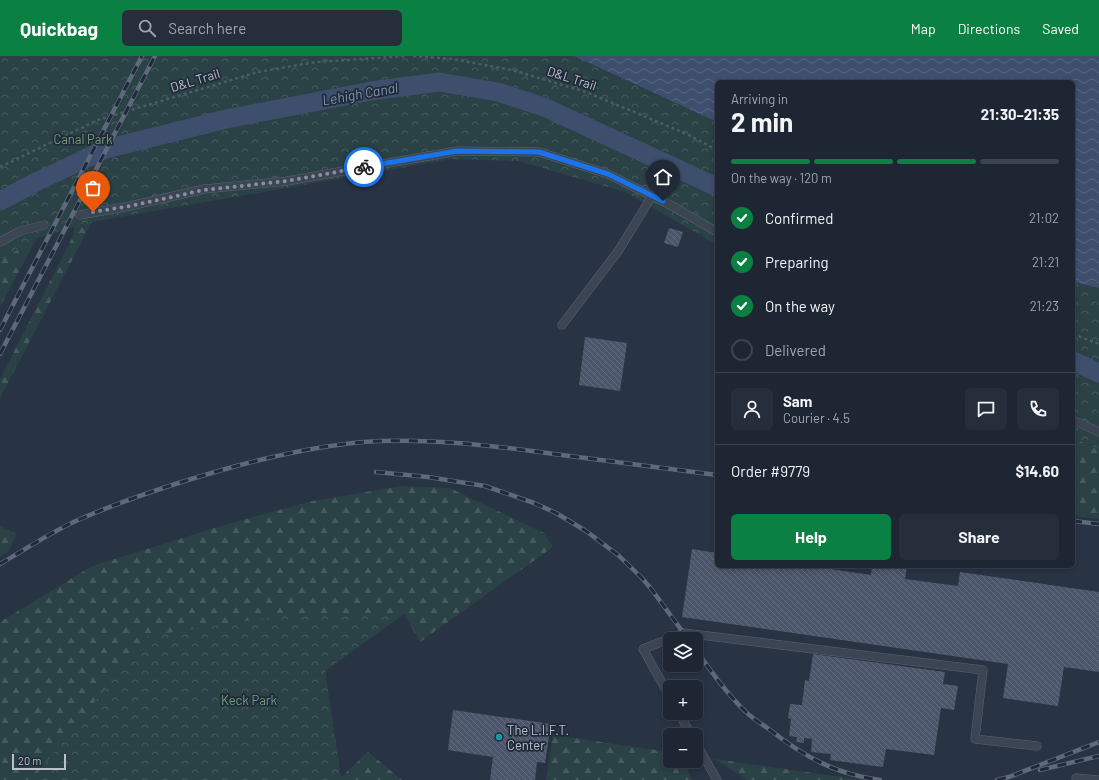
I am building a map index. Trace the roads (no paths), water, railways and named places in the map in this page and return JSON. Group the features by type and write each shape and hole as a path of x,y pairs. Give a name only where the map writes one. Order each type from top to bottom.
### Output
{"lane":[{"path":"80,215 204,190 287,181 457,151 539,152 608,174 674,207 715,231"},
{"path":"562,325 619,250 652,196"},
{"path":"0,242 20,231 44,225"},
{"path":"1075,421 1099,432"},
{"path":"663,685 643,649 684,633 983,670 975,739 1037,746"},
{"path":"703,755 717,780"},
{"path":"1076,778 1098,780"}],"water":[{"path":"574,56 1099,56 1099,288 1075,282 1075,80 715,80 715,121"}],"waterway":[{"name":"Lehigh Canal","path":"0,201 36,182 106,149 226,119 371,91 439,82 498,92 544,107 715,186"},
{"name":"Lehigh Canal","path":"1075,362 1099,373"}],"railway":[{"path":"0,330 142,56"},
{"path":"0,354 155,56"},
{"path":"0,564 48,535 78,520 138,496 240,465 275,456 327,446 380,441 424,441 467,444 510,448 715,475"},
{"path":"376,472 428,477 485,486 534,503 556,513 586,531 618,555 642,578 683,632"},
{"path":"1075,521 1099,524"},
{"path":"703,659 732,698 752,717 783,740 808,756 835,769 880,780"},
{"path":"997,780 1009,777 1099,742"},
{"path":"1040,770 1099,756"}],"place":[{"name":"The L.I.F.T. Center","path":"499,737"}],"park label":[{"name":"Canal Park","path":"83,139"},
{"name":"Keck Park","path":"249,700"}]}
